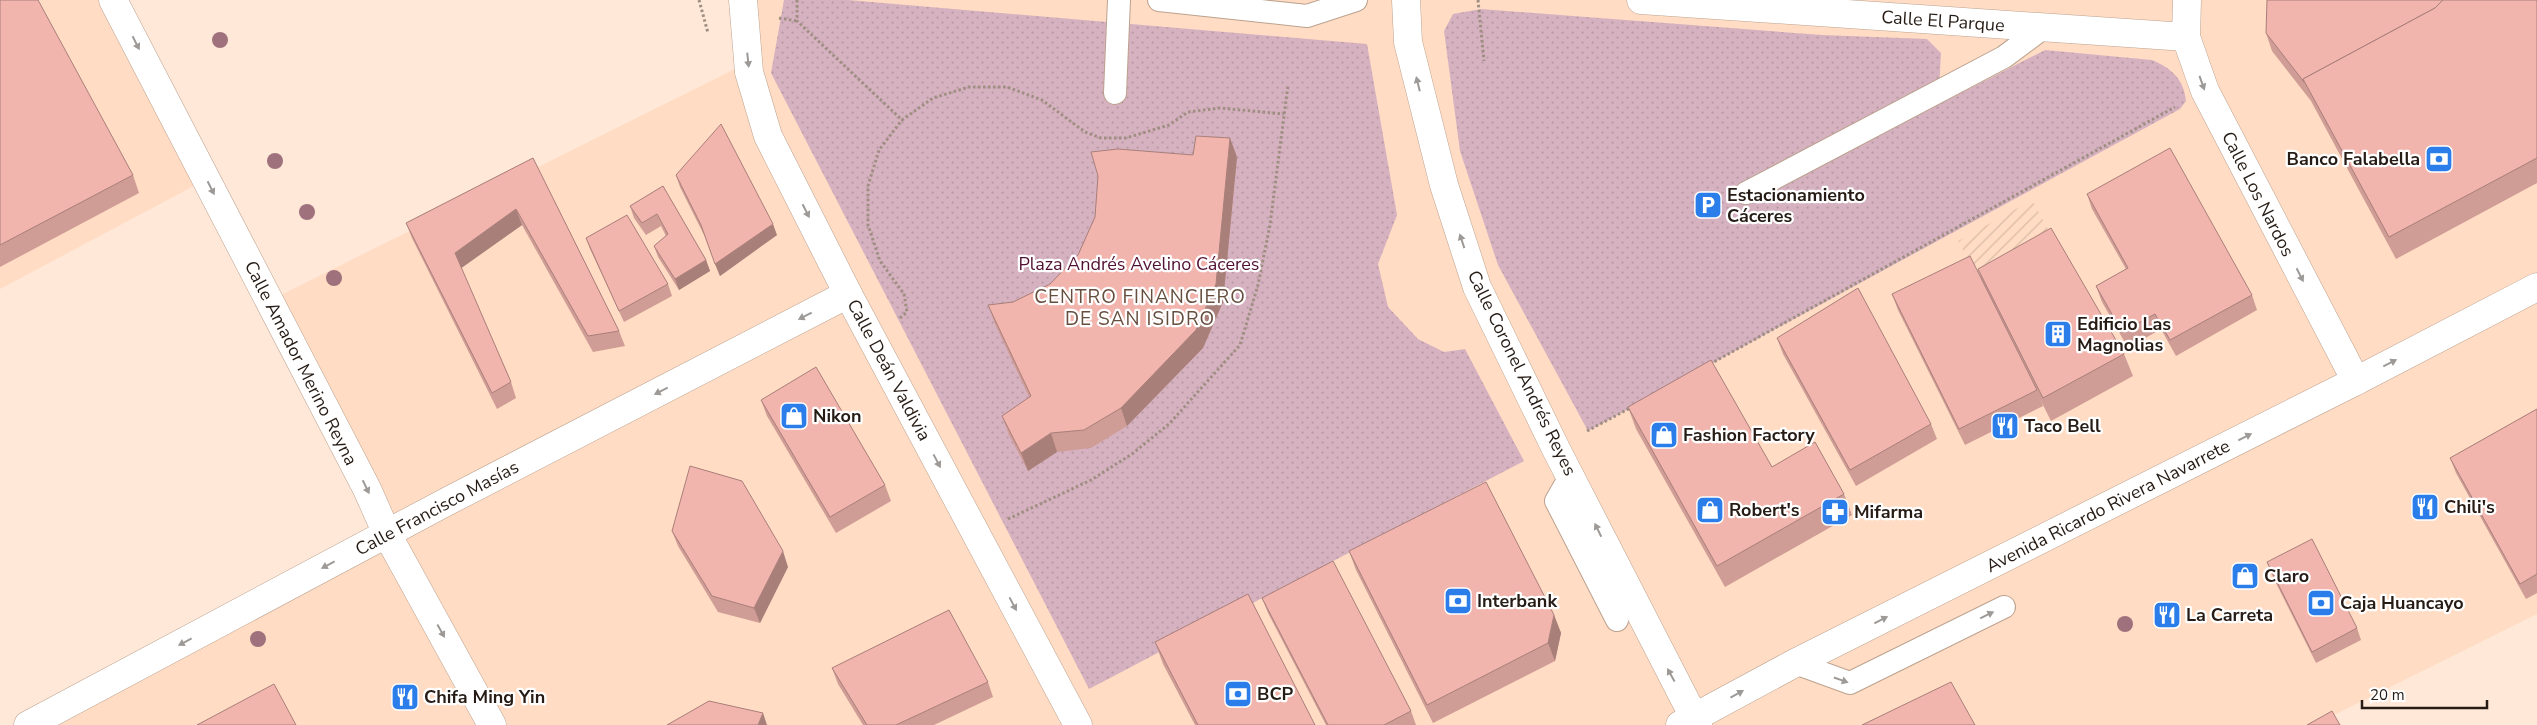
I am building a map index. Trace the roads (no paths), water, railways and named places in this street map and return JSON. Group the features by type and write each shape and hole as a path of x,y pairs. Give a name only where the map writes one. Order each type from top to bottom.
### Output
{"street":[{"name":"Calle Amador Merino Reyna","path":"113,0 367,489 387,534 492,725"},
{"name":"Calle Deán Valdivia","path":"743,0 749,72 768,136 848,294 1078,725"},
{"name":"Calle Coronel Andrés Reyes","path":"1406,0 1408,42 1412,61 1444,185 1474,278 1691,723"},
{"name":"Calle El Parque","path":"1641,0 2186,37"},
{"name":"Calle Los Nardos","path":"2187,0 2186,37 2205,91 2356,381"},
{"name":"Avenida Ricardo Rivera Navarrete","path":"1691,723 1795,663 2356,381 2537,287"},
{"name":"Calle Francisco Masías","path":"28,725 387,534 848,294"}],"lane":[{"path":"1115,93 1119,0"},
{"path":"1159,0 1306,16 1356,0"},
{"path":"1746,193 2004,57 2043,28"},
{"path":"1571,475 1556,501 1617,620"},
{"path":"1795,663 1850,683 2004,606"}],"place":[{"name":"Banco Falabella","path":"2439,159"},
{"name":"Estacionamiento Cáceres","path":"1708,205"},
{"name":"Edificio Las Magnolias","path":"2058,334"},
{"name":"Nikon","path":"794,416"},
{"name":"Taco Bell","path":"2005,426"},
{"name":"Fashion Factory","path":"1664,435"},
{"name":"Chili's","path":"2425,507"},
{"name":"Robert's","path":"1710,510"},
{"name":"Mifarma","path":"1835,512"},
{"name":"Claro","path":"2245,576"},
{"name":"Interbank","path":"1458,601"},
{"name":"Caja Huancayo","path":"2321,603"},
{"name":"La Carreta","path":"2167,615"},
{"name":"BCP","path":"1238,694"},
{"name":"Chifa Ming Yin","path":"405,697"}],"district":[{"name":"CENTRO FINANCIERO DE SAN ISIDRO","path":"1140,308"}],"park label":[{"name":"Plaza Andrés Avelino Cáceres","path":"1139,264"}]}
